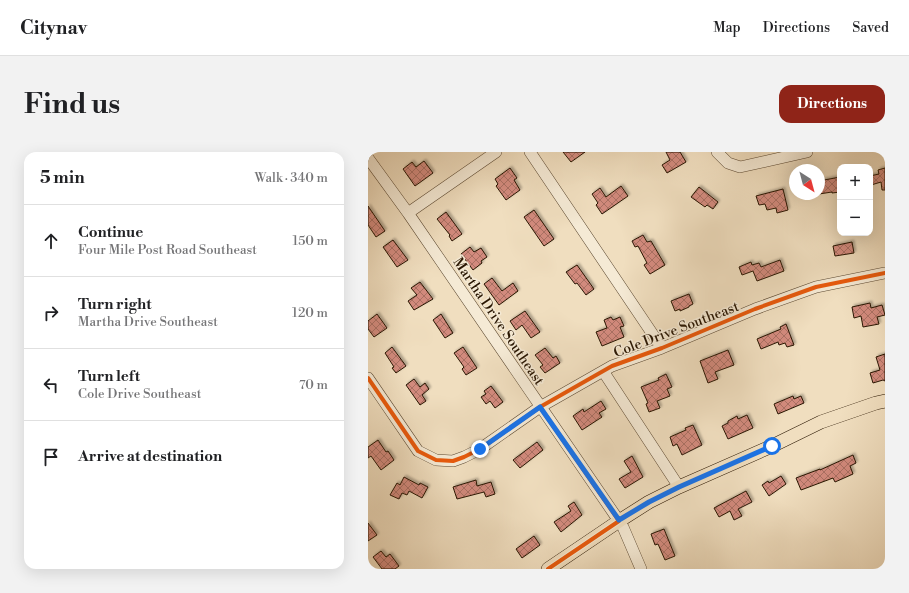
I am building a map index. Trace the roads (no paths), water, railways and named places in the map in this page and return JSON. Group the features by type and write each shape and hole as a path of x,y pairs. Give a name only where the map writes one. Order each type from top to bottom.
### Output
{"main road":[{"path":"548,569 619,520 649,502 679,487 772,446 821,422 885,401"}],"street":[{"path":"408,214 496,152"},
{"path":"530,152 662,348"},
{"path":"717,152 728,163 740,167 807,152"},
{"name":"Martha Drive Southeast","path":"368,158 619,520 641,569"},
{"name":"Cole Drive Southeast","path":"368,378 418,451 436,460 453,461 480,449 540,407 612,366 662,348 755,309 816,287 885,273"},
{"path":"603,371 679,487"}]}
